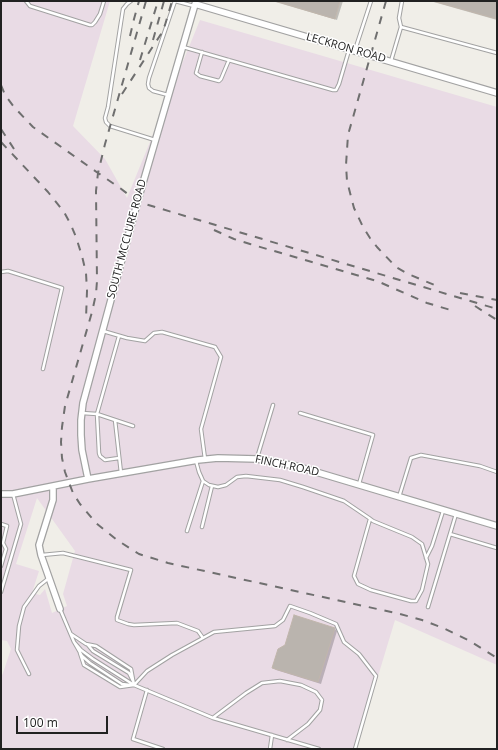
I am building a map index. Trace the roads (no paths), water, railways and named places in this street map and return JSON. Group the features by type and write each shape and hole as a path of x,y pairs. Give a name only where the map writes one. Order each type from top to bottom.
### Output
{"street":[{"name":"SOUTH MCCLURE ROAD","path":"88,479 81,435 85,393 138,200 195,4"},
{"name":"LECKRON ROAD","path":"195,4 497,93"},
{"name":"FINCH ROAD","path":"1,494 13,494 196,460 236,458 257,459 275,461 296,466 497,526"},
{"path":"53,486 54,494 52,503 39,544 41,555 60,609"}],"lane":[{"path":"26,1 30,6 90,25 95,22 100,14 104,1"},
{"path":"131,1 124,9 105,118 106,122 110,126 155,140"},
{"path":"168,95 153,91 149,88 149,78 175,1 195,4"},
{"path":"182,47 336,90 371,1"},
{"path":"391,61 401,27 399,18 402,1"},
{"path":"401,27 497,53"},
{"path":"202,52 196,73 200,76 219,81 228,60"},
{"path":"1,272 8,271 62,288 43,369"},
{"path":"102,330 119,336 145,341 154,333 162,332 215,347 221,356 201,429 205,459"},
{"path":"119,336 97,414 100,456 105,460 119,458"},
{"path":"257,459 273,404"},
{"path":"82,413 97,414 133,426"},
{"path":"300,413 373,435 359,485"},
{"path":"115,420 121,474"},
{"path":"398,497 411,458 422,455 480,466 497,472"},
{"path":"196,460 203,481 209,485 218,487 226,486 237,477 246,476 280,480 344,501 370,519 412,537 422,544 428,564 422,590 416,601 371,590 358,584 354,576 370,519"},
{"path":"187,531 203,481"},
{"path":"202,527 212,486"},
{"path":"1,592 21,524 13,494"},
{"path":"426,558 432,546 443,510"},
{"path":"428,607 456,514"},
{"path":"1,524 7,526 2,543 6,549 1,566"},
{"path":"450,534 497,548"},
{"path":"41,555 63,553 130,570 117,617 118,620 134,625 177,623 198,631 204,638"},
{"path":"29,674 17,650 19,626 24,607 39,586 49,578"},
{"path":"134,685 147,671 172,655 214,632 275,626 283,620 290,606 336,624 344,642 359,654 376,676 354,749"},
{"path":"60,609 74,642 84,659 122,684 134,685"},
{"path":"71,634 129,673 134,685"},
{"path":"74,642 81,650 93,659 134,685 213,718 319,749"},
{"path":"86,644 96,646 131,669 134,685"},
{"path":"213,718 262,683 280,681 301,685 316,692 322,700 320,710 308,724 287,740"},
{"path":"147,690 133,739 163,749"},
{"path":"270,749 272,735"}],"railway":[{"path":"130,36 139,1"},
{"path":"146,1 98,173 96,191 96,294 65,406 62,427 62,458 65,472 73,493 96,523 117,540 139,554 168,563 422,620 468,640 497,658"},
{"path":"140,60 158,1"},
{"path":"153,40 164,1"},
{"path":"122,94 161,34 172,1"},
{"path":"386,1 348,135 346,165 347,181 354,208 363,227 377,247 396,267 408,274 437,286"},
{"path":"1,85 5,95 14,107 33,127 129,195 145,204 497,309"},
{"path":"1,129 14,149"},
{"path":"1,142 48,192 64,212 71,225 82,256 86,273 86,319"},
{"path":"214,230 234,239 377,281 427,303 454,311"},
{"path":"460,293 497,300"},
{"path":"475,306 497,320"}]}
